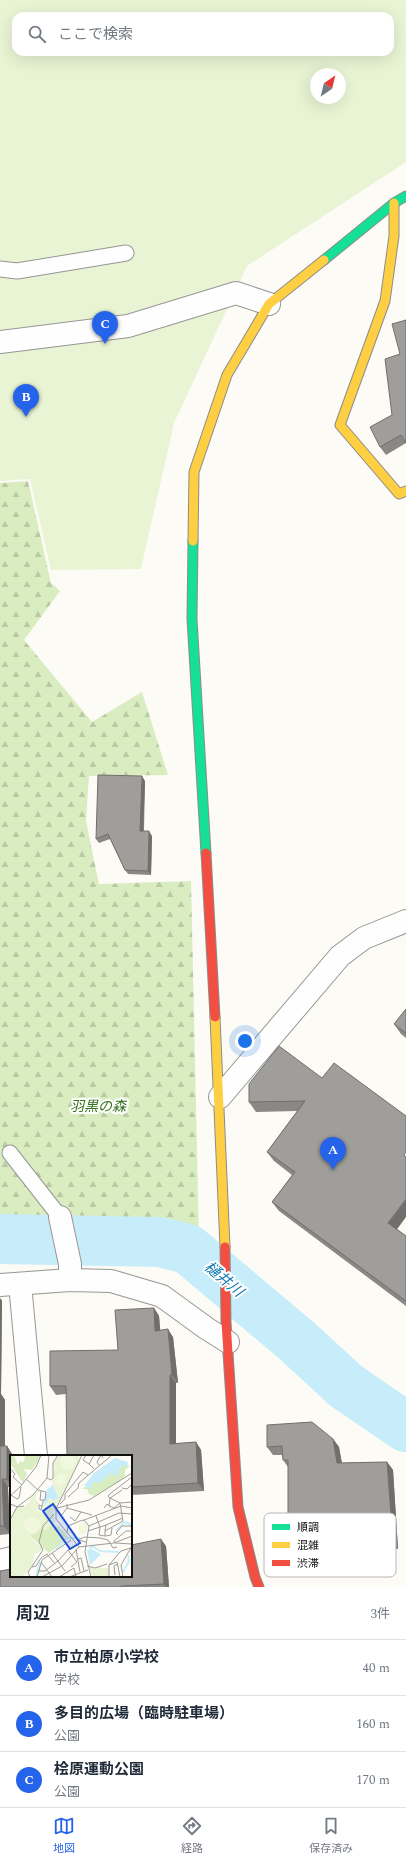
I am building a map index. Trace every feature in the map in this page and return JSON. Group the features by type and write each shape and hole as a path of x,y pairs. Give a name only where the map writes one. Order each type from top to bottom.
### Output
{"street":[{"path":"260,1587 254,1577 238,1507 227,1332 220,1097 192,619 194,472 227,375 269,304 394,203 406,196"},
{"path":"394,203 394,236 385,301 340,425 404,495"},
{"path":"0,342 128,326 236,293 269,304"},
{"path":"220,1097 340,956 364,938 406,921"},
{"path":"60,1217 70,1272"},
{"path":"36,1455 10,1285 70,1272 111,1281 162,1296 206,1328 227,1332"},
{"path":"0,1561 10,1558"}],"lane":[{"path":"0,269 17,271 126,253"},
{"path":"10,1153 60,1217"}],"green space":[{"path":"0,0 406,0 406,162 247,266 174,423 141,569 51,570 30,479 0,481"},
{"name":"羽黒の森","path":"28,481 51,583 60,591 24,640 92,722 142,692 168,775 89,776 86,821 99,884 191,881 199,1241 160,1224 0,1226 0,483"}],"building":[{"path":"406,320 406,443 401,435 380,447 370,427 392,415 385,359 400,354 392,324"},
{"path":"98,775 142,776 140,831 149,831 148,871 125,870 108,834 96,839"},
{"path":"406,1009 406,1033 394,1024"},
{"path":"279,1046 322,1078 334,1063 406,1116 406,1152 404,1155 406,1157 406,1199 388,1223 406,1236 406,1301 272,1202 295,1172 267,1152 305,1101 249,1102 249,1084"},
{"path":"154,1308 155,1331 168,1329 172,1375 170,1375 170,1444 196,1442 198,1483 132,1487 132,1455 67,1455 66,1386 50,1386 50,1351 118,1350 115,1310"},
{"path":"312,1422 333,1439 337,1463 387,1462 391,1513 288,1513 288,1460 283,1460 282,1446 267,1447 267,1425"},
{"path":"0,1446 7,1446 7,1479 2,1479 4,1526 0,1526"},
{"path":"161,1539 164,1584 121,1587 0,1587 0,1571 10,1569 10,1577 132,1577 132,1545"}],"waterway":[{"name":"樋井川","path":"0,1239 160,1242 188,1249 296,1340 346,1386 406,1427"}],"traffic: fast":[{"path":"324,260 394,203 406,196"},
{"path":"193,541 192,619 206,853"}],"traffic: slow":[{"path":"394,203 394,236 385,301 340,425 399,494 406,491"},
{"path":"193,541 194,472 227,375 269,304 324,260"},
{"path":"215,1017 225,1247"}],"traffic: jam":[{"path":"206,853 215,1017"},
{"path":"225,1247 226,1322 238,1507 255,1577 259,1587"}],"place":[{"name":"桧原運動公園","path":"105,344"},
{"name":"多目的広場（臨時駐車場）","path":"26,417"},
{"name":"市立柏原小学校","path":"333,1170"}]}
